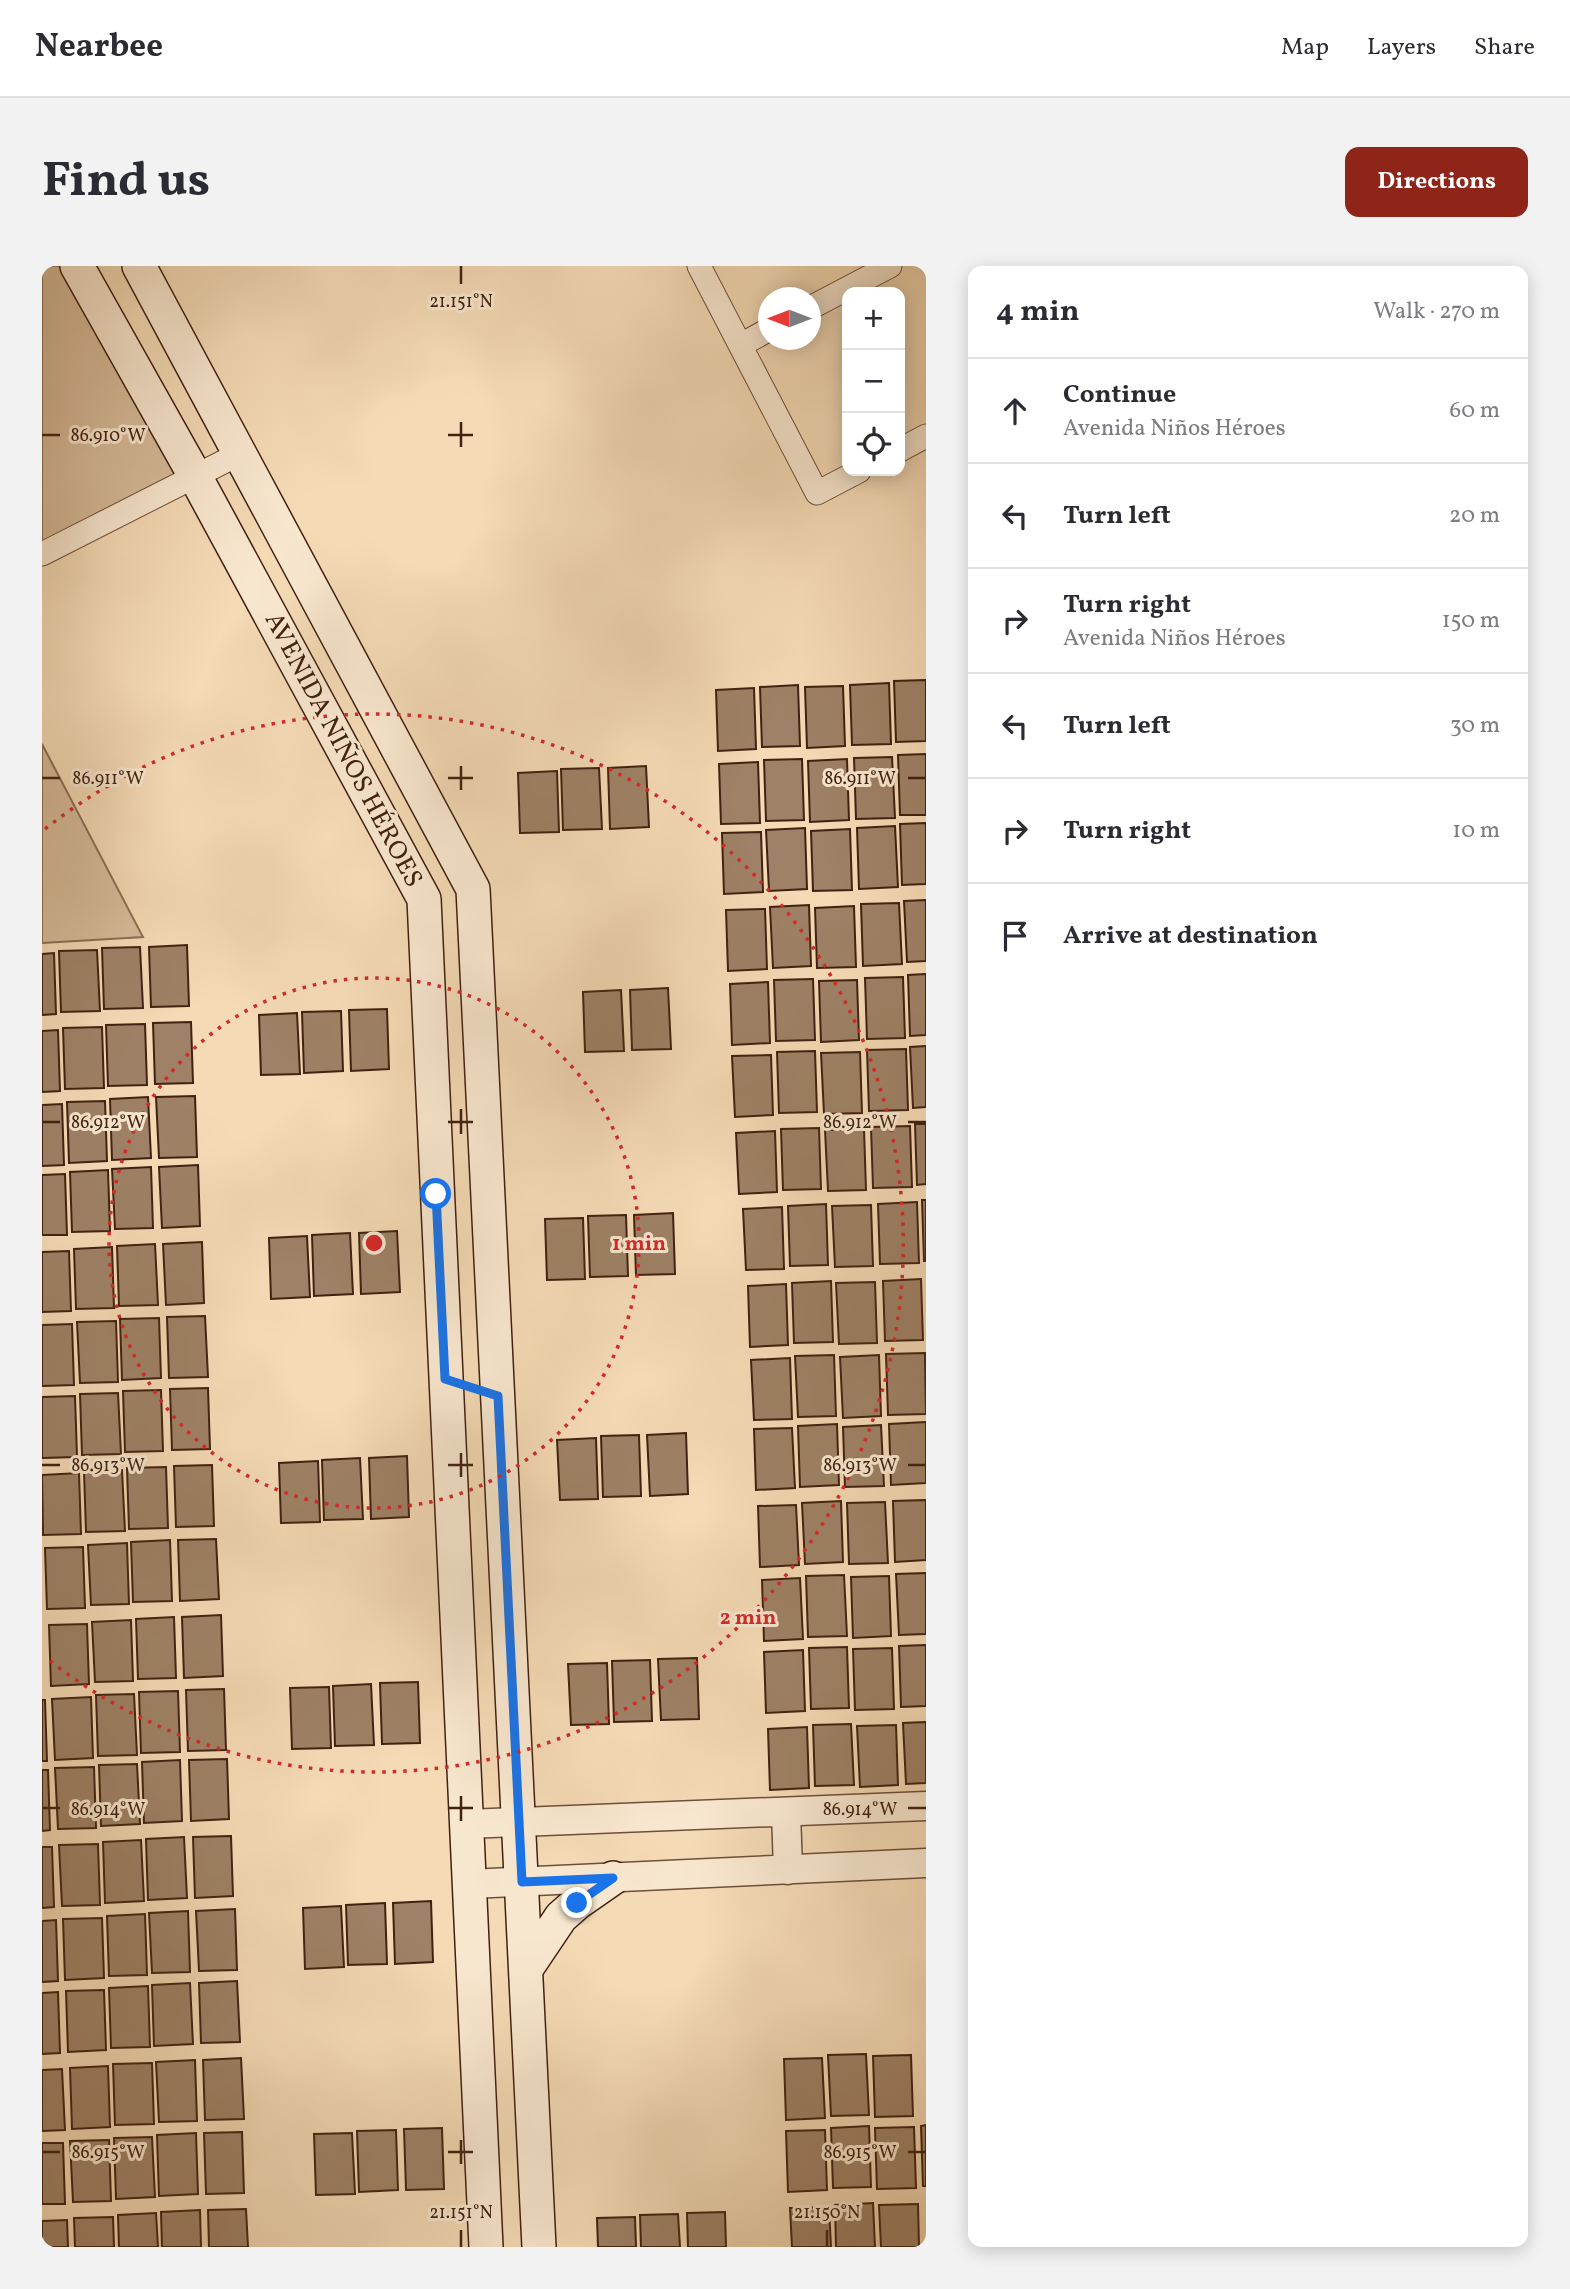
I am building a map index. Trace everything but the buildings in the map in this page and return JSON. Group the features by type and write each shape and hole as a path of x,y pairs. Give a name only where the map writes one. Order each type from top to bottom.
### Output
{"main road":[{"name":"AVENIDA NIÑOS HÉROES","path":"77,266 195,476 424,899 486,2247"},
{"name":"AVENIDA NIÑOS HÉROES","path":"139,266 473,889 539,2247"},
{"path":"424,899 473,889"},
{"path":"445,1379 498,1396"},
{"path":"526,1969 561,1917 613,1878"}],"street":[{"path":"699,266 817,493 849,476"},
{"path":"821,302 890,266"},
{"path":"741,345 758,336"},
{"path":"905,447 926,436"},
{"path":"42,554 241,453"},
{"path":"467,1824 926,1806"},
{"path":"786,1812 788,1870"},
{"path":"469,1884 926,1863"}],"shaded area":[{"path":"42,266 77,266 195,476 42,554"},
{"path":"42,744 143,937 42,943"}],"route":[{"path":"436,1194 445,1379 498,1396 522,1882 613,1878 577,1903"}]}
